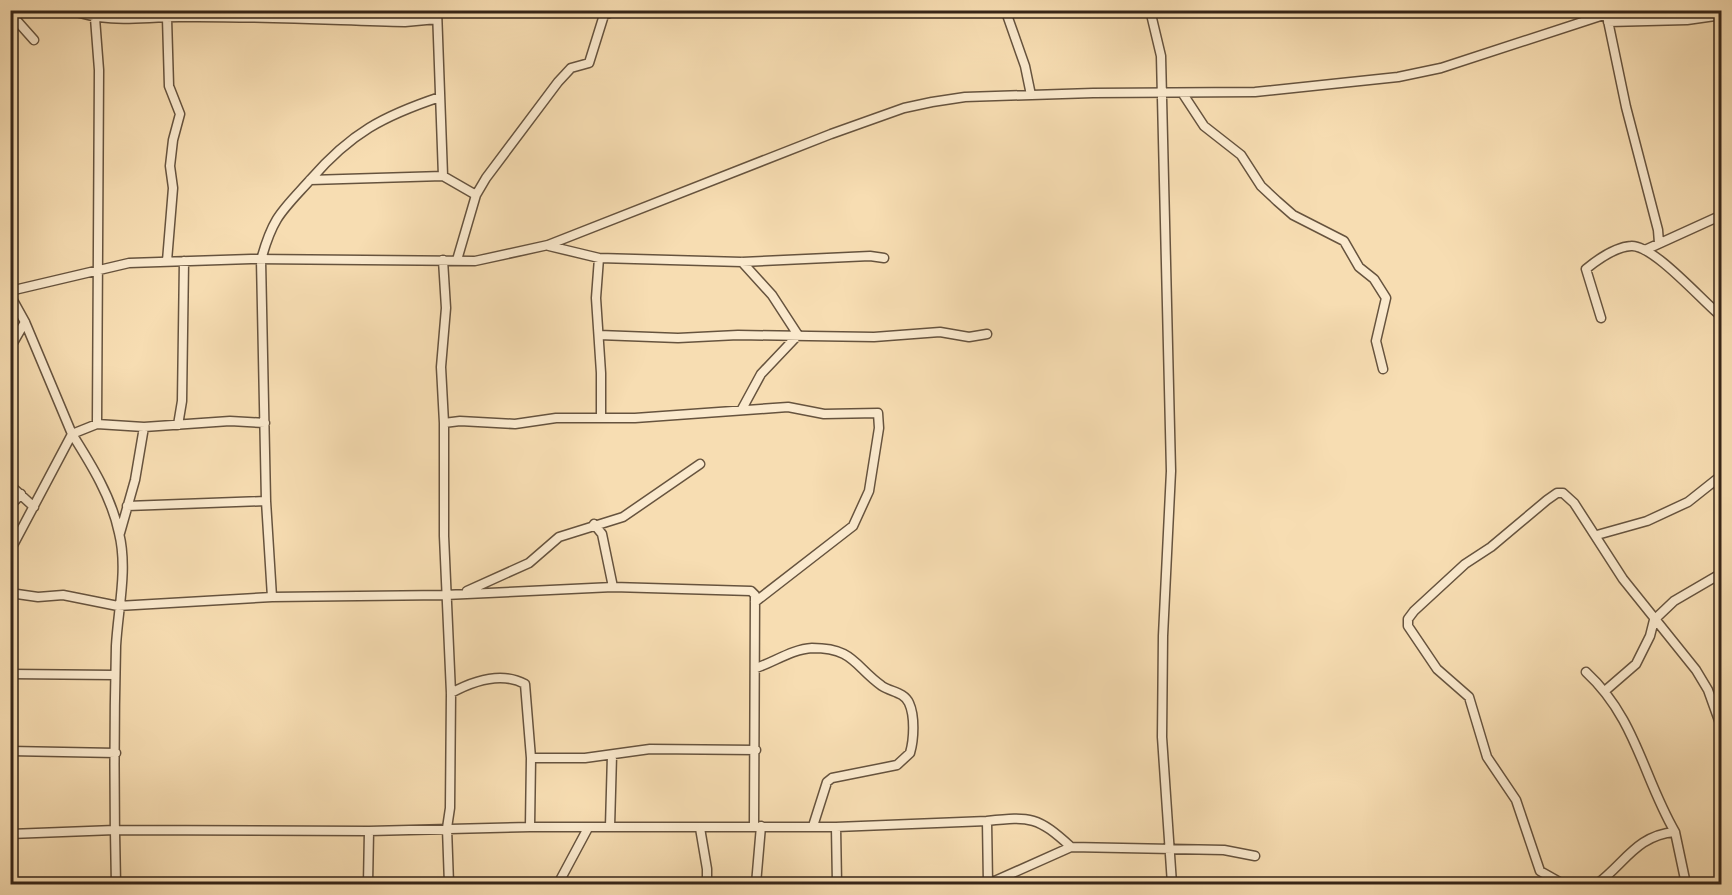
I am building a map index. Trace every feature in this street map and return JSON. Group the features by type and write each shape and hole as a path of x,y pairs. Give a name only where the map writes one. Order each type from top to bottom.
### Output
{"street":[{"path":"69,10 95,18 132,21 167,18 178,14 405,22 437,15 444,176"},
{"path":"405,22 416,10"},
{"path":"457,261 476,195 558,82 571,68 589,63 604,15 617,10"},
{"path":"1150,10 1161,56 1162,92 1171,471 1163,636 1162,737 1172,849 1172,885"},
{"path":"1608,19 1618,10"},
{"path":"1006,12 1025,66 1031,95"},
{"path":"10,13 34,40"},
{"path":"120,533 90,463 72,434 25,322 10,293 129,263 261,260 475,261 512,255 548,245 831,134 904,108 965,97 1255,92 1421,73 1608,19 1687,20 1722,15"},
{"path":"95,18 99,70 97,424"},
{"path":"167,18 169,86 180,114 173,140 170,166 173,188 167,261"},
{"path":"1608,19 1626,107 1658,230 1659,243"},
{"path":"1182,94 1204,126 1241,155 1262,186 1277,201 1293,215 1344,242 1359,267 1378,283 1386,298 1376,341 1383,369"},
{"path":"272,597 266,501 261,260 267,238 278,213 324,162 354,137 401,110 440,97"},
{"path":"310,180 444,176 476,195"},
{"path":"1645,250 1722,215"},
{"path":"548,245 598,258 742,261 870,256 884,258"},
{"path":"1601,318 1586,269 1622,248 1632,246 1645,250 1699,293 1722,317"},
{"path":"598,258 596,298 601,417"},
{"path":"178,425 182,401 184,261"},
{"path":"443,261 446,308 441,367 444,423 445,595 451,693 450,808 447,828 449,885"},
{"path":"742,261 772,295 798,335"},
{"path":"10,348 25,322"},
{"path":"599,336 874,337 940,332 969,337 987,334"},
{"path":"742,409 760,374 798,335"},
{"path":"444,423 460,421 499,424 601,417 656,417 788,407 824,414 878,412 879,428 869,491 853,526 755,602"},
{"path":"10,551 72,434 97,424 144,427 230,421 265,423"},
{"path":"116,885 116,675 118,606 123,575 120,533 135,480 144,427"},
{"path":"461,594 529,563 559,537 594,524 623,517 700,464"},
{"path":"1597,536 1647,522 1678,507 1722,475"},
{"path":"10,485 34,507"},
{"path":"1563,885 1540,871 1516,800 1487,757 1469,697 1437,669 1407,627 1408,619 1414,610 1466,564 1491,547 1557,493 1569,496 1623,579 1702,680 1722,729"},
{"path":"10,506 21,494"},
{"path":"127,506 266,501"},
{"path":"594,524 602,534 613,588"},
{"path":"1606,690 1636,664 1650,636 1654,620 1674,601 1722,573"},
{"path":"10,593 38,597 63,595 118,606 272,597 445,595 613,588 751,591 755,595 753,635 756,668 756,885"},
{"path":"756,668 795,651 812,648 845,653 885,688 902,694 908,701 912,724 910,753 897,765 832,778 827,782 813,826"},
{"path":"1586,672 1606,690 1637,745 1664,813 1676,832 1686,885"},
{"path":"10,674 116,675"},
{"path":"451,693 473,681 484,679 518,681 525,684 531,758 530,827"},
{"path":"531,758 612,755 650,748 756,750"},
{"path":"10,751 116,753"},
{"path":"610,827 612,755"},
{"path":"10,834 115,830 369,831 530,827 836,827 1016,818 1044,824 1071,847"},
{"path":"987,821 988,884 1071,847 1224,850 1255,855"},
{"path":"836,827 837,885"},
{"path":"558,885 588,828"},
{"path":"700,828 707,869 707,885"},
{"path":"368,885 369,831"},
{"path":"1597,885 1641,843 1658,834 1676,832"}]}
